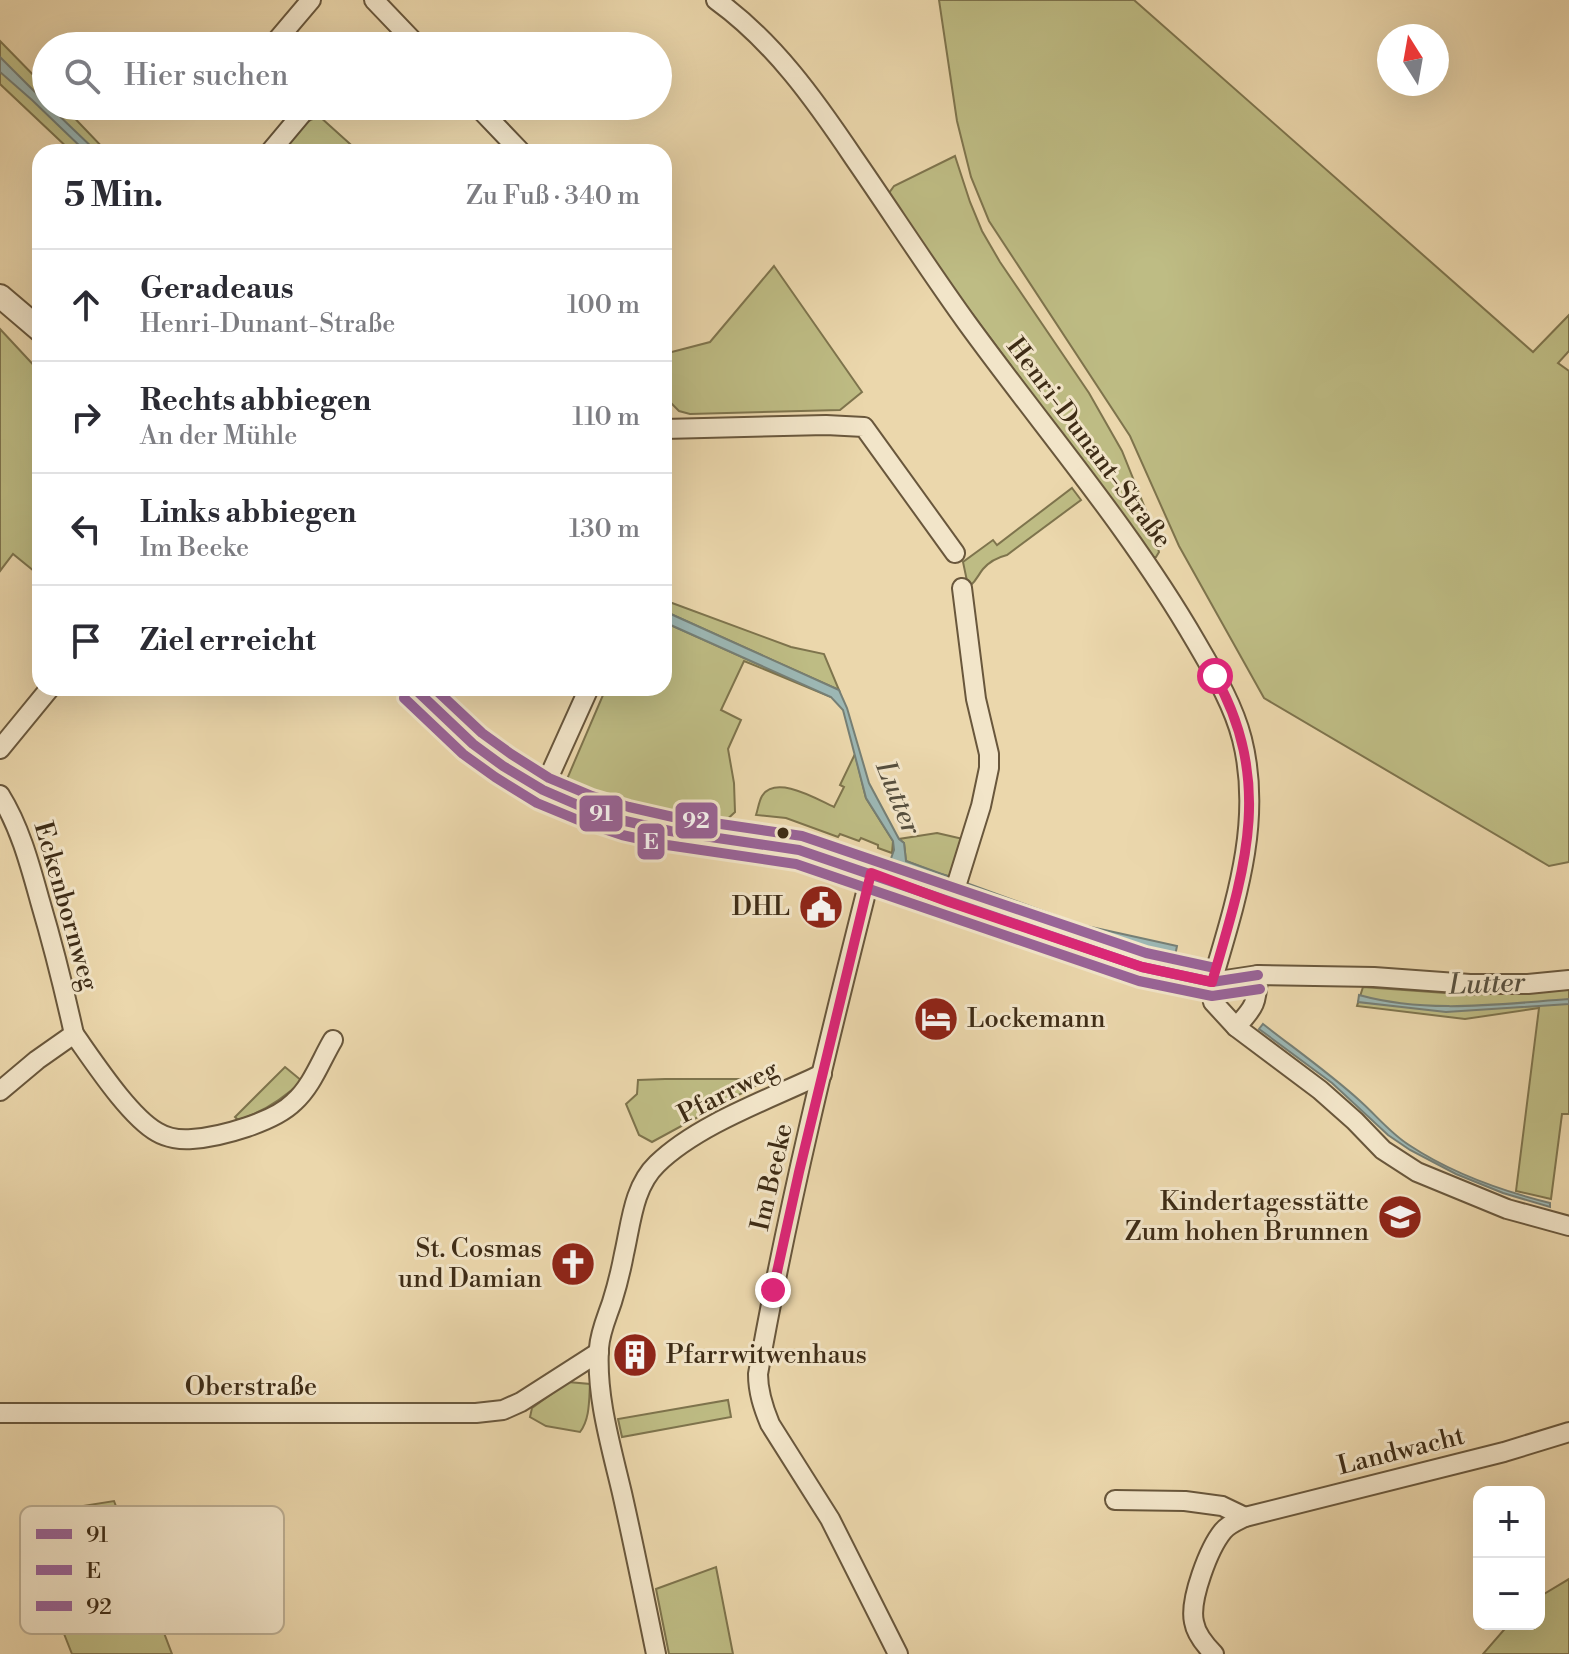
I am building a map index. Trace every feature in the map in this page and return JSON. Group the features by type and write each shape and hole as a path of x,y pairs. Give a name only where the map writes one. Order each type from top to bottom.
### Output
{"street":[{"path":"284,32 311,0"},
{"path":"374,0 405,32"},
{"name":"Henri-Dunant-Straße","path":"724,2 779,57 819,108 967,322 1146,562 1228,699 1243,740 1247,762 1249,832 1237,894 1212,982"},
{"path":"277,144 297,120"},
{"path":"490,120 513,144"},
{"path":"0,296 32,323"},
{"path":"672,429 864,427 955,553"},
{"path":"954,891 981,806 989,768 989,754 976,699 962,588"},
{"path":"0,749 43,696"},
{"path":"422,696 473,744 503,766 543,790 587,809 670,831 799,850 871,873 954,891 1142,967 1212,982 1258,975 1374,977 1470,984 1569,980"},
{"path":"543,790 585,696"},
{"name":"Eckenbornweg","path":"0,795 10,811 35,883 74,1034 109,1082 149,1126 170,1138 191,1140 250,1126 280,1113 294,1103 305,1089 333,1040"},
{"name":"Im Beeke","path":"871,873 773,1290 758,1383 770,1424 830,1519 898,1654"},
{"path":"1236,1027 1256,1003 1258,975"},
{"path":"1212,982 1213,1002 1236,1027 1320,1090 1383,1150 1417,1172 1507,1209 1569,1226"},
{"path":"0,1091 74,1034"},
{"name":"Pfarrweg","path":"656,1654 600,1382 602,1331 618,1282 635,1202 643,1181 654,1167 690,1138 822,1074"},
{"name":"Oberstraße","path":"0,1413 476,1413 503,1410 521,1402 599,1352"},
{"name":"Landwacht","path":"1214,1654 1203,1644 1193,1622 1194,1602 1212,1550 1225,1528 1245,1517 1490,1456 1569,1432"},
{"path":"1115,1500 1185,1501 1222,1506 1245,1517"}],"shaded area":[{"path":"939,0 1134,0 1533,352 1569,315 1569,351 1558,363 1569,371 1569,862 1549,866 1264,698 1179,546 1130,436 989,221 971,177 957,121"},
{"path":"0,41 32,74 32,114 0,84"},
{"path":"38,120 76,120 99,144 64,144"},
{"path":"311,120 323,120 350,144 285,144 300,125"},
{"path":"955,156 982,231 1089,393 1122,451 1149,518 1159,552 1156,557 948,281 889,193 894,186"},
{"path":"774,266 862,392 840,410 690,414 679,411 672,404 672,352 710,342"},
{"path":"0,329 32,363 32,569 13,554 0,571"},
{"path":"1072,488 1081,500 1007,555 988,564 970,586 963,562 993,540 997,545"},
{"path":"672,603 791,647 824,654 839,690 672,615"},
{"path":"672,626 831,697 744,661 721,710 741,720 728,749 735,812 720,826 641,812 578,794 567,779 603,696 672,696"},
{"path":"855,754 866,798 893,841 892,853 861,838 859,841 840,834 838,837 786,818 756,815 762,796 777,787 797,791 834,807 844,787 840,785"},
{"path":"937,833 963,839 952,877 906,861 904,843 899,839"},
{"path":"1569,986 1569,1114 1562,1114 1551,1199 1516,1191 1539,1008 1465,1019 1357,1006 1363,987 1473,995"},
{"path":"285,1067 302,1081 273,1104 238,1120 235,1117"},
{"path":"768,1079 652,1142 639,1135 626,1104 637,1094 638,1080"},
{"path":"568,1382 590,1384 587,1415 580,1432 546,1426 530,1417 532,1408"},
{"path":"728,1400 731,1417 622,1437 618,1419"},
{"path":"114,1501 116,1506 83,1506"},
{"path":"716,1567 733,1654 669,1654 656,1589"},
{"path":"1569,1579 1569,1654 1483,1654 1504,1630 1545,1630 1545,1593"},
{"path":"64,1634 164,1634 172,1654 72,1654"}],"water":[{"path":"0,57 32,89 32,100 0,72"},
{"path":"53,120 64,120 89,144 78,144"},
{"path":"672,615 839,690 869,783 904,843 906,861 1082,925 1177,946 1175,956 1071,933 888,867 894,850 893,841 866,798 843,710 831,697 672,626"},
{"path":"1359,995 1437,1006 1569,999 1569,1004 1446,1012 1358,1002"},
{"path":"1263,1024 1336,1080 1409,1145 1459,1172 1495,1187 1550,1203 1550,1207 1456,1174 1410,1150 1388,1135 1332,1083 1259,1029"}],"transit line":[{"name":"91","path":"422,696 473,744 503,766 543,790 587,809 670,831 799,850 1142,967 1212,982 1258,975"},
{"name":"92","path":"443,696 482,733 511,754 549,778 592,796 673,817 802,836 1146,953 1215,968"},
{"name":"E","path":"404,698 463,754 495,777 537,803 583,822 667,845 796,864 1139,981 1212,996 1260,989"}],"place":[{"name":"DHL","path":"821,907"},
{"name":"Lockemann","path":"936,1019"},
{"name":"Kindertagesstätte Zum hohen Brunnen","path":"1400,1217"},
{"name":"St. Cosmas und Damian","path":"573,1264"},
{"name":"Pfarrwitwenhaus","path":"635,1355"}],"route":[{"path":"773,1290 871,873 1142,967 1212,982 1243,870 1250,811 1243,740 1228,699 1215,676"}],"water label":[{"name":"Lutter","path":"898,798"},
{"name":"Lutter","path":"1487,984"}]}
